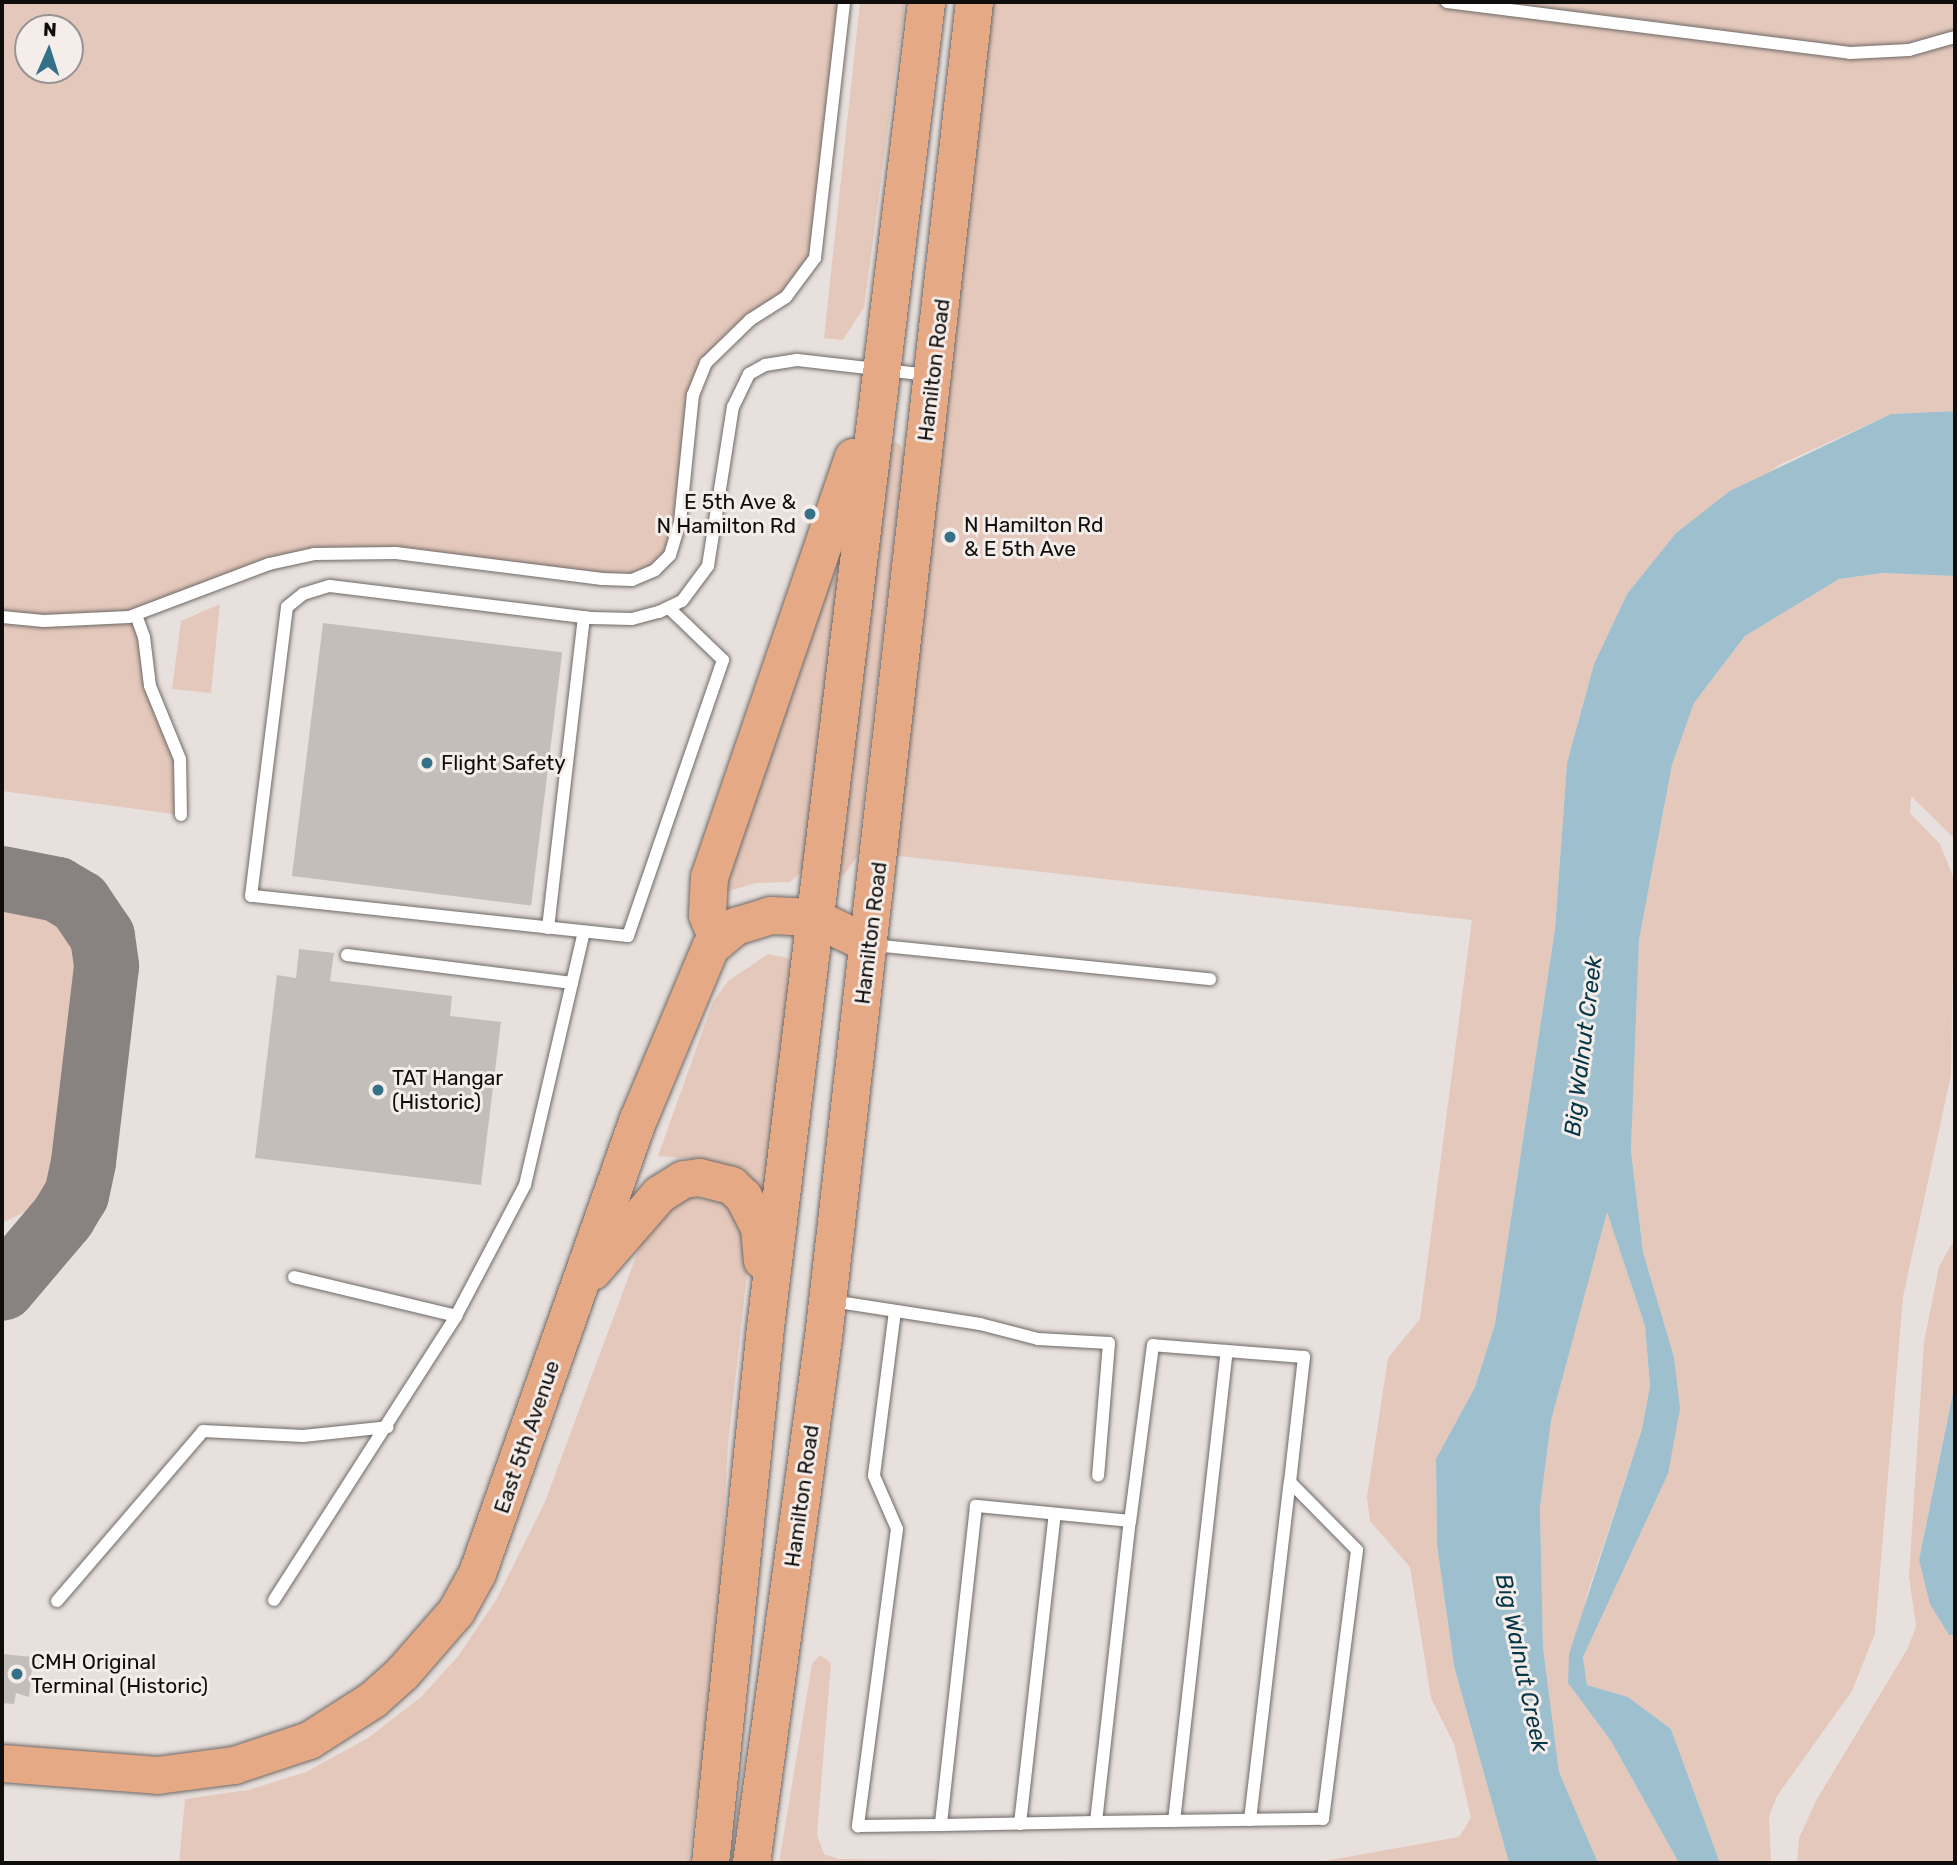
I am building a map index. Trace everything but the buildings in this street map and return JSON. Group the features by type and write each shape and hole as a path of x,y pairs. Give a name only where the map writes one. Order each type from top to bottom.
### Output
{"main road":[{"path":"710,1863 765,1327 878,377 926,2"},
{"name":"Hamilton Road","path":"751,1863 828,1300 974,2"},
{"path":"869,944 813,917 757,917 717,939 706,914 709,877 878,377"},
{"name":"East 5th Avenue","path":"2,1763 157,1775 196,1772 296,1745 373,1699 428,1646 477,1573 658,1065 688,993 717,939"},
{"path":"580,1285 659,1195 682,1179 714,1179 743,1196 759,1227 765,1327"}],"lane":[{"path":"2,617 87,621 136,615 269,564 314,554 396,553 602,579 632,580 654,570 670,555 680,522 694,396 706,363 750,320 786,297 815,258 845,2"},
{"path":"1447,2 1850,53 1909,50 1955,37"},
{"path":"668,608 723,660 628,936 251,896 287,607 303,594 330,586 584,617 632,619 668,608 695,587 711,557 733,407 749,374 782,360 878,377 933,375"},
{"path":"136,615 144,637 150,686 180,759 181,815"},
{"path":"548,928 584,617"},
{"path":"274,1600 388,1427 456,1316 525,1185 584,932"},
{"path":"869,944 1210,979"},
{"path":"347,955 572,983"},
{"path":"294,1277 456,1316"},
{"path":"828,1300 980,1324 1038,1339 1109,1343 1098,1476"},
{"path":"895,1311 874,1476 897,1529 858,1826 1323,1819 1357,1549 1290,1482"},
{"path":"1096,1822 1153,1345 1304,1357 1250,1820"},
{"path":"1174,1821 1227,1351"},
{"path":"57,1601 203,1431 303,1436 388,1427"},
{"path":"941,1825 976,1506 1130,1521"},
{"path":"1020,1824 1055,1514"}],"shaded area":[{"path":"2,2 844,2 820,223 803,280 722,344 693,395 670,555 632,580 396,553 314,554 136,615 150,686 173,735 181,815 2,791"},
{"path":"860,2 905,2 864,307 843,340 824,338"},
{"path":"974,2 1955,2 1955,411 1891,414 1781,464 1676,533 1627,594 1594,664 1567,763 1555,929 1495,1324 1475,1387 1436,1459 1437,1545 1454,1666 1509,1863 1313,1863 1459,1837 1471,1818 1454,1744 1431,1698 1410,1567 1370,1521 1367,1497 1388,1358 1420,1319 1472,920 881,854"},
{"path":"885,439 900,444 904,454 857,857 843,876 835,872"},
{"path":"1883,573 1955,576 1955,839 1911,796 1910,813 1940,844 1954,879 1951,1075 1903,1297 1875,1633 1852,1691 1777,1796 1769,1816 1771,1863 1720,1863 1671,1729 1628,1697 1587,1685 1583,1657 1668,1474 1674,1357 1643,1252 1631,1151 1639,940 1672,765 1694,703 1745,636 1839,579"},
{"path":"832,578 839,578 806,868 790,882 756,883 722,893 822,594"},
{"path":"220,604 211,693 172,689 181,621"},
{"path":"2,903 54,912 70,921 81,944 50,1181 30,1209 4,1222"},
{"path":"768,954 788,958 796,967 769,1198 696,1159 658,1156 713,1002 728,981"},
{"path":"690,1197 724,1203 743,1228 749,1257 728,1444 717,1651 688,1863 179,1863 185,1799 248,1790 306,1772 368,1738 421,1697 459,1655 496,1600 545,1502 648,1224 664,1206"},
{"path":"1607,1211 1645,1326 1650,1386 1642,1429 1587,1595 1568,1683 1611,1741 1679,1863 1598,1863 1559,1772 1543,1647 1540,1508 1551,1421"},
{"path":"1955,1238 1955,1383 1919,1560 1949,1635 1955,1635 1955,1863 1797,1863 1799,1838 1817,1799 1908,1648 1916,1626 1909,1576 1924,1342 1939,1267"},
{"path":"820,1655 831,1663 817,1835 824,1854 839,1859 1313,1863 779,1863 812,1664"}],"water":[{"name":"Big Walnut Creek","path":"1955,411 1955,576 1883,573 1839,579 1745,636 1694,703 1672,765 1639,940 1631,1151 1643,1252 1674,1357 1680,1409 1668,1474 1583,1657 1587,1685 1628,1697 1671,1729 1720,1863 1679,1863 1611,1741 1568,1683 1569,1654 1642,1429 1650,1386 1645,1326 1607,1212 1551,1421 1540,1508 1543,1647 1559,1772 1598,1863 1509,1863 1454,1666 1437,1545 1436,1459 1475,1387 1495,1324 1555,929 1567,763 1594,664 1627,594 1676,533 1730,491 1891,414"},
{"path":"1955,1383 1955,1635 1949,1635 1930,1604 1919,1560"}],"taxiway":[{"path":"2,878 57,889 79,902 102,936 106,966 83,1162 76,1194 63,1216 2,1288"}],"place":[{"name":"E 5th Ave & N Hamilton Rd","path":"810,514"},
{"name":"N Hamilton Rd & E 5th Ave","path":"950,537"},
{"name":"Flight Safety","path":"427,763"},
{"name":"TAT Hangar (Historic)","path":"378,1090"},
{"name":"CMH Original Terminal (Historic)","path":"17,1674"}]}
